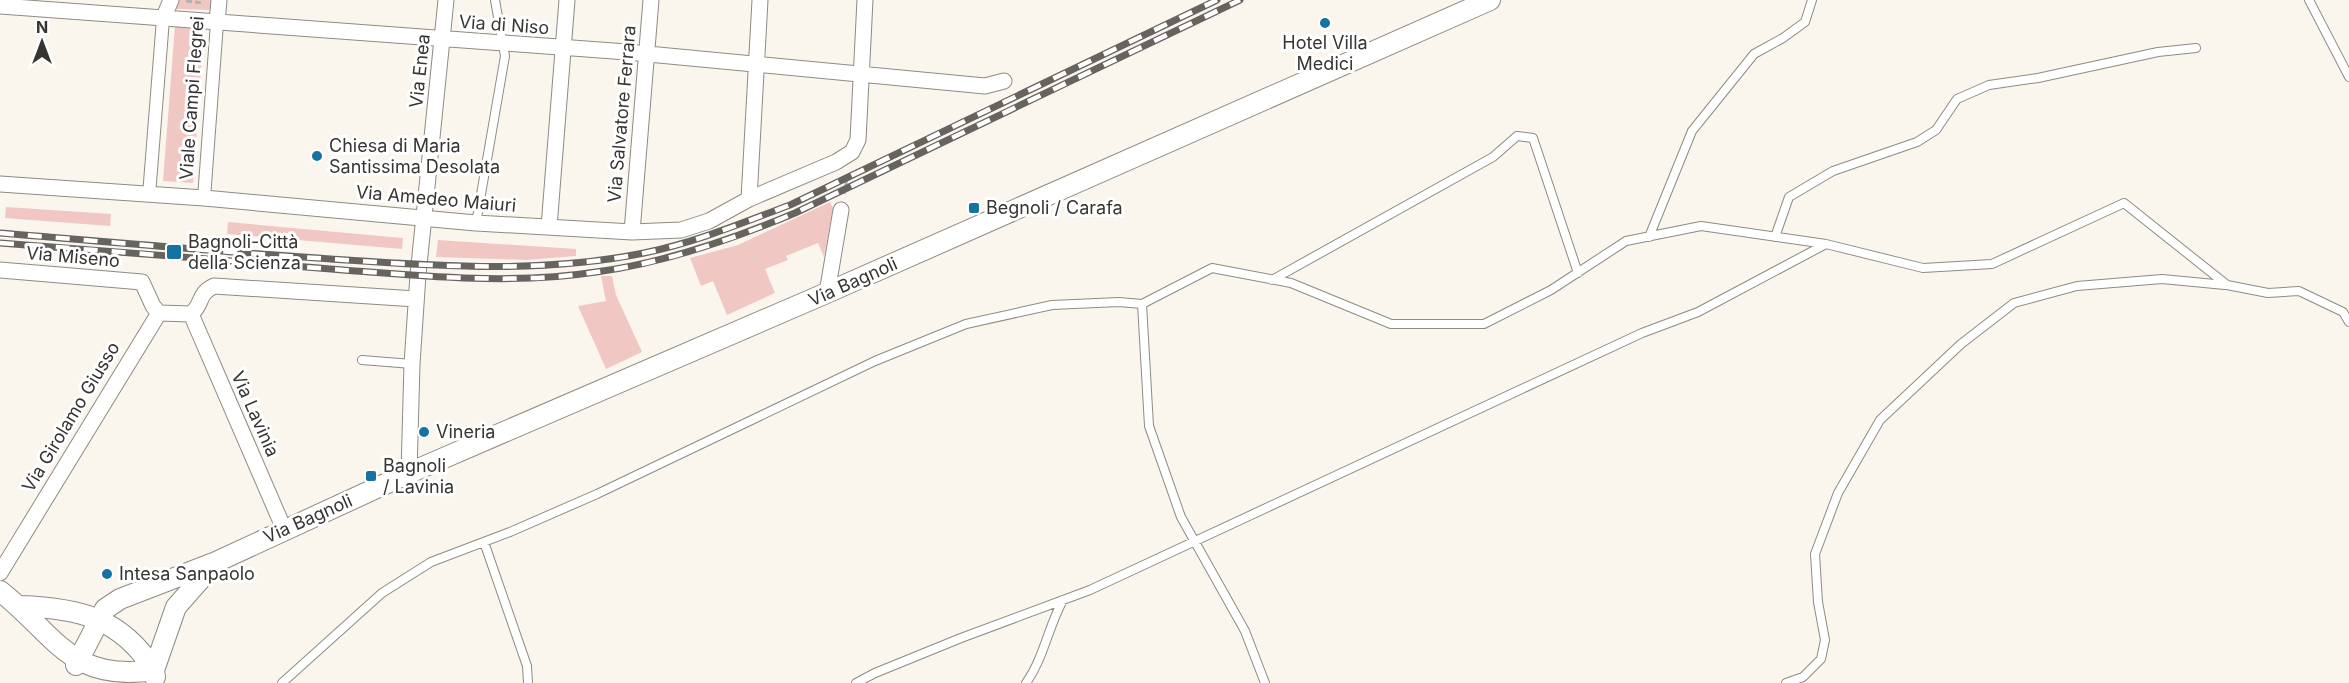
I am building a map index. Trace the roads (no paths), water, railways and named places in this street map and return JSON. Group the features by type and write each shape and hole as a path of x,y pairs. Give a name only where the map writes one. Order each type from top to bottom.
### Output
{"street":[{"name":"Viale Campi Flegrei","path":"149,195 163,19 171,0"},
{"name":"Via Enea","path":"416,299 446,0"},
{"path":"549,227 567,0"},
{"name":"Via Salvatore Ferrara","path":"632,232 651,0"},
{"path":"749,199 760,0"},
{"path":"860,74 865,0"},
{"name":"Via Bagnoli","path":"76,665 105,609 120,599 216,562 409,473 827,293 1490,0"},
{"name":"Viale Campi Flegrei","path":"204,198 217,23 215,2"},
{"name":"Via di Niso","path":"0,6 647,54 985,86 1004,81"},
{"name":"Via Amedeo Maiuri","path":"0,184 204,198 476,223 632,232 681,230 709,221 749,199 836,162 852,152 858,140 860,74"},
{"path":"827,293 841,210"},
{"name":"Via Miseno","path":"0,270 142,282 159,313"},
{"path":"159,313 191,314 195,311 201,295 214,286 416,299 409,473"},
{"name":"Via Girolamo Giusso","path":"0,573 159,313"},
{"name":"Via Lavinia","path":"191,314 284,529"},
{"path":"155,677 176,607 216,562"},
{"path":"0,591 20,606 42,634 93,683"},
{"path":"20,606 78,613 120,631 141,650 155,677"},
{"path":"76,665 100,674 155,677"}],"lane":[{"path":"476,223 504,60 495,0"},
{"path":"1649,237 1692,131 1754,54 1783,38 1805,22 1812,0"},
{"path":"2309,0 2349,78"},
{"path":"1774,237 1789,197 1833,171 1917,142 1936,130 1957,99 1968,94 1989,85 2038,78 2158,52 2196,48"},
{"path":"1272,280 1493,157 1517,136 1533,138 1578,273"},
{"path":"282,683 382,593 431,562 597,494 875,361 966,324 1052,305 1119,302 1142,304 1212,268 1291,283 1391,324 1484,324 1551,290 1626,241 1701,226 1826,244 1923,268 1992,264 2124,203 2227,285"},
{"path":"856,683 961,638 1090,590 1642,333 1698,312 1826,244"},
{"path":"1786,683 1803,676 1821,659 1825,640 1818,602 1815,554 1838,493 1880,420 1961,344 2014,303 2077,286 2163,279 2227,285 2268,293 2299,291 2343,312 2349,322"},
{"path":"1142,304 1149,426 1181,517 1245,631 1265,683"},
{"path":"362,360 412,364"},
{"path":"484,542 527,666 528,683"},
{"path":"1026,683 1035,670 1053,618 1064,600"}],"railway":[{"path":"0,233 370,262 449,266 566,264 644,253 700,238 790,205 1217,0"},
{"path":"0,243 406,275 501,279 564,276 647,263 697,249 795,213 1240,0"}],"place":[{"name":"Hotel Villa Medici","path":"1325,23"},
{"name":"Chiesa di Maria Santissima Desolata","path":"317,156"},
{"name":"Begnoli / Carafa","path":"974,208"},
{"name":"Bagnoli-Città della Scienza","path":"174,252"},
{"name":"Vineria","path":"424,432"},
{"name":"Bagnoli / Lavinia","path":"371,476"},
{"name":"Intesa Sanpaolo","path":"107,574"}]}
